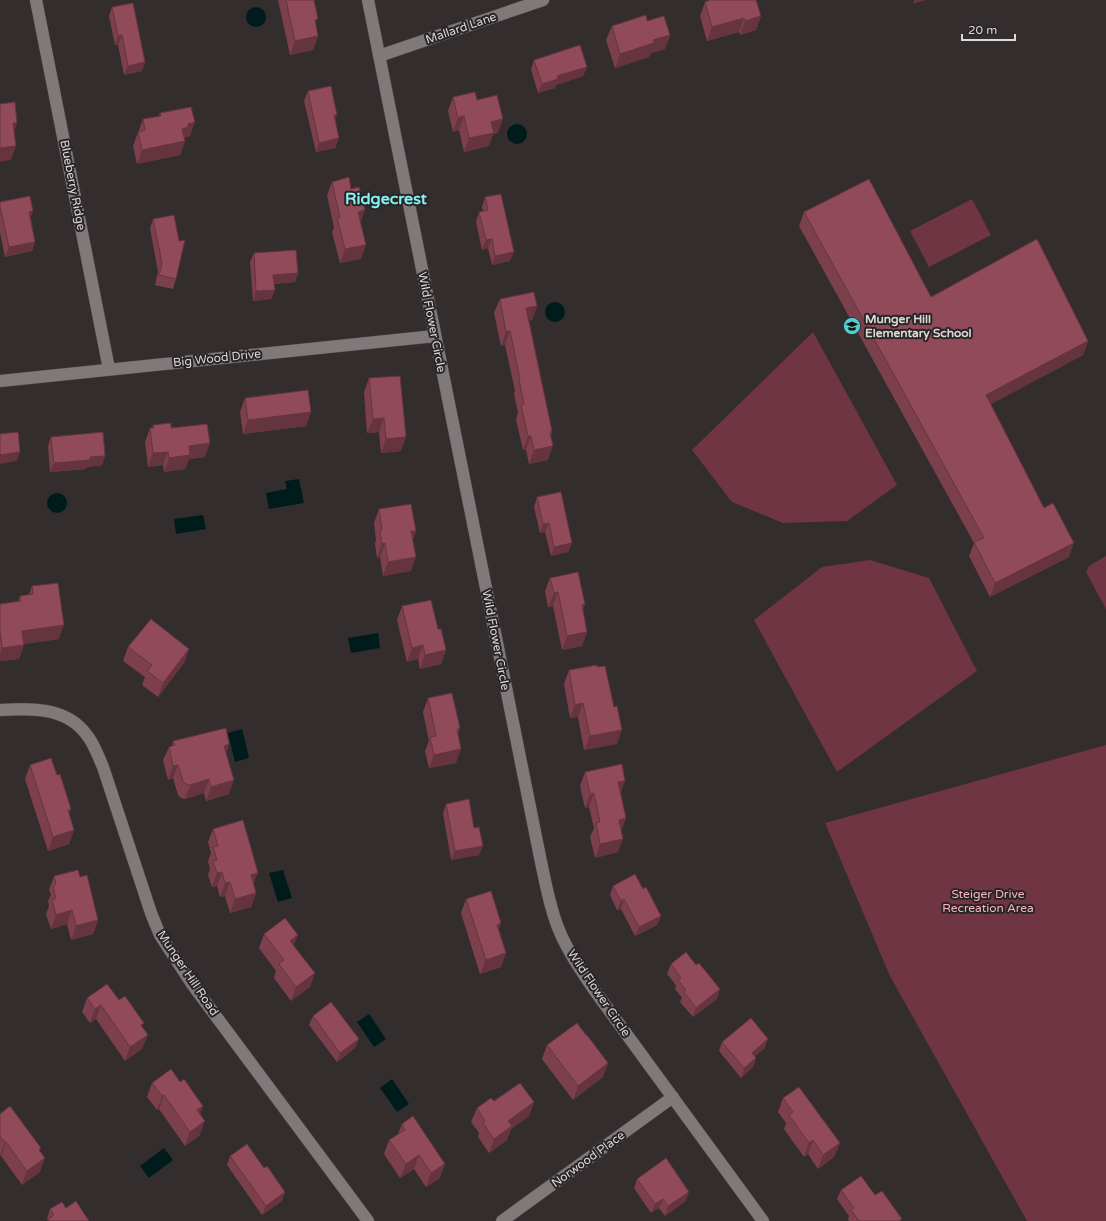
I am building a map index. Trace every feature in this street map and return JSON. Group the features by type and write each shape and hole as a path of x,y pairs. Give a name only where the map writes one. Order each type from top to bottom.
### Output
{"street":[{"name":"Blueberry Ridge","path":"36,0 109,369"},
{"name":"Wild Flower Circle","path":"368,0 541,862 559,930 576,963 763,1221"},
{"name":"Mallard Lane","path":"379,56 543,0"},
{"name":"Big Wood Drive","path":"0,381 435,336"},
{"name":"Munger Hill Road","path":"0,710 23,708 58,714 75,723 86,733 95,748 103,767 160,935 192,984 368,1221"},
{"name":"Norwood Place","path":"502,1221 673,1097"}],"green space":[{"path":"972,199 991,235 929,267 910,231"},
{"path":"813,332 897,485 847,521 783,523 732,502 692,450"},
{"path":"1106,556 1106,609 1086,572 1089,566"},
{"path":"870,560 929,578 977,671 837,772 754,620 822,567"},
{"name":"Steiger Drive Recreation Area","path":"1106,745 1106,1221 1027,1221 890,976 825,823"}],"water":[{"path":"256,7 263,10 266,17 263,24 256,27 249,24 246,17 249,10"},
{"path":"517,124 524,127 527,134 524,141 517,144 510,141 507,134 510,127"},
{"path":"555,302 562,305 565,312 562,319 555,322 548,319 545,312 548,305"},
{"path":"299,479 304,503 269,509 266,493 287,489 285,481"},
{"path":"57,493 64,496 67,503 64,510 57,513 50,510 47,503 50,496"},
{"path":"203,515 206,529 176,534 174,519"},
{"path":"378,633 380,648 351,653 348,638"},
{"path":"242,729 249,758 235,762 228,733"},
{"path":"283,870 292,898 278,902 269,873"},
{"path":"369,1014 386,1039 374,1047 357,1022"},
{"path":"392,1079 409,1104 397,1112 380,1088"},
{"path":"164,1148 173,1160 149,1178 140,1166"}],"building":[{"path":"286,0 314,0 318,19 315,20 318,36 295,41"},
{"path":"710,0 756,0 761,16 745,21 744,18 712,27 705,2"},
{"path":"133,3 145,62 128,66 122,35 118,36 112,7"},
{"path":"646,15 647,21 664,16 670,35 653,40 654,43 620,54 612,26"},
{"path":"580,45 587,67 557,76 558,79 542,84 534,60"},
{"path":"331,86 337,115 334,115 339,138 319,143 308,91"},
{"path":"475,92 477,100 497,95 503,119 491,122 494,133 469,138 464,116 458,118 453,97"},
{"path":"15,102 17,123 13,123 16,146 0,148 0,104"},
{"path":"191,107 195,122 188,124 188,127 182,129 185,141 142,150 138,132 145,130 143,119 161,116 160,113"},
{"path":"349,177 351,189 359,187 365,210 358,212 366,245 345,249 337,218 340,218 332,182"},
{"path":"869,179 931,297 1037,239 1088,341 986,395 1044,508 1053,503 1074,543 995,583 974,542 984,538 804,212"},
{"path":"501,194 514,252 495,256 492,239 486,240 479,212 488,210 485,197"},
{"path":"30,196 33,211 29,212 35,242 9,247 0,202"},
{"path":"174,215 179,241 185,240 176,279 159,275 162,263 153,219"},
{"path":"296,250 298,273 273,275 275,290 256,291 254,253"},
{"path":"534,292 537,306 526,308 552,431 550,432 553,446 534,450 531,436 528,436 521,405 524,404 520,379 510,331 506,332 500,299"},
{"path":"400,376 406,437 386,439 384,418 373,419 369,378"},
{"path":"308,390 311,412 248,420 245,398"},
{"path":"171,423 171,428 207,424 210,443 189,446 190,455 169,458 168,452 153,453 150,428 154,428 153,425"},
{"path":"18,432 20,452 0,455 0,434"},
{"path":"103,432 105,456 90,457 90,460 54,463 51,437"},
{"path":"561,492 572,543 554,547 549,523 543,524 537,497"},
{"path":"411,504 416,531 411,531 416,557 388,562 385,543 382,544 379,509"},
{"path":"578,572 585,604 582,605 587,632 567,636 558,592 554,593 550,578"},
{"path":"58,583 64,625 22,631 24,645 2,648 0,631 0,604 21,601 20,596 33,594 32,586"},
{"path":"431,600 438,629 441,629 446,650 425,655 423,645 412,648 402,606"},
{"path":"151,619 189,649 163,683 147,671 152,665 128,647"},
{"path":"597,665 597,667 605,666 614,707 617,706 622,730 590,736 583,703 575,705 569,670"},
{"path":"452,693 460,728 457,729 461,749 434,755 430,737 436,736 428,698"},
{"path":"226,728 229,744 224,746 234,780 211,787 209,779 190,785 186,784 183,781 178,765 173,766 169,747 175,745 173,741"},
{"path":"51,758 57,775 60,774 71,809 68,810 74,830 53,837 30,765"},
{"path":"622,764 625,781 618,782 626,818 619,820 623,839 600,844 596,823 600,822 594,793 590,794 585,772"},
{"path":"469,799 474,828 479,827 483,846 455,851 446,804"},
{"path":"243,820 258,873 251,875 256,893 235,899 230,882 225,883 222,872 217,873 213,861 217,860 213,847 218,846 213,829"},
{"path":"78,870 80,877 87,875 98,920 76,926 72,910 56,915 52,900 56,898 53,887 56,884 54,876"},
{"path":"635,874 643,889 646,887 661,916 639,927 624,899 621,901 613,886"},
{"path":"491,891 501,923 497,925 506,953 486,960 466,899"},
{"path":"285,918 298,935 290,941 315,973 296,987 279,964 284,960 264,934"},
{"path":"686,952 696,965 699,963 720,989 696,1008 684,992 686,990 678,980 681,978 671,964"},
{"path":"107,984 119,1000 125,996 144,1023 141,1025 148,1035 130,1047 101,1005 95,1009 87,998"},
{"path":"331,1002 359,1039 340,1053 313,1016"},
{"path":"751,1018 768,1039 752,1053 756,1058 744,1068 722,1042"},
{"path":"577,1023 608,1063 578,1086 547,1045"},
{"path":"171,1069 180,1082 184,1079 203,1106 197,1110 205,1121 190,1132 164,1095 162,1096 152,1083"},
{"path":"520,1083 534,1102 508,1121 512,1126 494,1139 483,1123 485,1121 477,1108 491,1098 494,1101"},
{"path":"799,1087 840,1143 823,1155 813,1140 809,1143 789,1115 793,1112 783,1098"},
{"path":"10,1106 41,1148 39,1150 45,1158 27,1171 0,1136 0,1114"},
{"path":"413,1116 445,1164 431,1173 419,1155 406,1164 389,1140 405,1130 402,1124"},
{"path":"247,1144 264,1168 267,1166 285,1192 266,1206 230,1156"},
{"path":"666,1158 689,1192 668,1206 663,1199 655,1204 637,1179"},
{"path":"861,1176 875,1195 882,1191 902,1219 898,1221 859,1221 851,1210 854,1208 841,1190"},
{"path":"76,1201 89,1221 49,1221 48,1219 54,1215 50,1209 62,1202 66,1208"}],"place":[{"name":"Munger Hill Elementary School","path":"852,326"}],"district":[{"name":"Ridgecrest","path":"386,198"}]}
